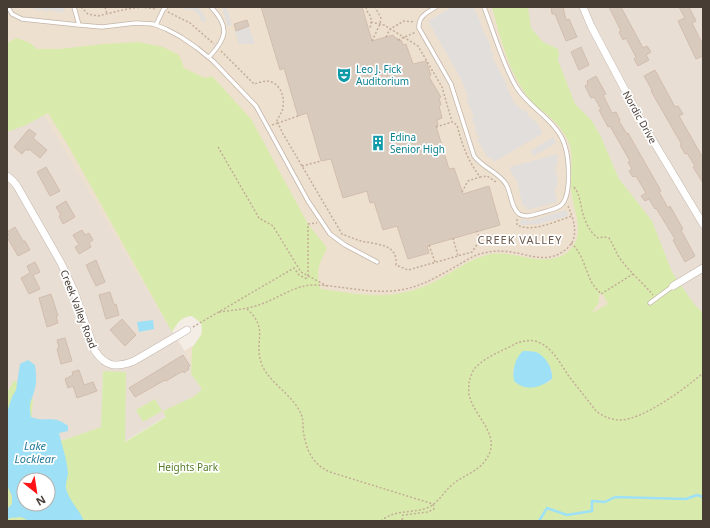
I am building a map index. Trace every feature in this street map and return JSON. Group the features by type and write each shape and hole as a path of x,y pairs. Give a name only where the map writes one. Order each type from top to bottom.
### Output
{"street":[{"name":"Nordic Drive","path":"583,7 591,26 643,124 703,224"},
{"name":"Creek Valley Road","path":"7,176 17,186 62,263 74,291 94,351 107,364 126,364 134,361 187,330"},
{"path":"673,286 703,268"}],"lane":[{"path":"8,7 12,14 22,19 102,27 136,23 156,25 181,37 208,57 256,106 308,201 330,234 345,245 377,262"},
{"path":"74,7 79,25"},
{"path":"156,25 166,7"},
{"path":"208,57 222,41 224,34 221,21 210,7"},
{"path":"436,7 423,16 419,23 421,30 451,84 474,156 478,162 502,179 509,189 516,211 524,216 528,216 560,206 567,196 567,154 563,140 557,130 527,102 517,88 506,65 484,7"},
{"path":"650,303 673,286"}],"path":[{"path":"105,7 107,14"},
{"path":"127,9 132,7"},
{"path":"366,7 367,12 371,16 371,25 369,30"},
{"path":"372,41 380,24 381,18 375,7"},
{"path":"386,37 390,29 404,20 419,23"},
{"path":"398,40 421,30"},
{"path":"298,116 278,123 342,234 356,240 384,245 393,254 396,265 408,270 472,252 480,240 478,232"},
{"path":"436,127 452,122"},
{"path":"218,147 259,218 273,226 301,272 329,287"},
{"path":"302,166 321,161"},
{"path":"462,192 468,181 480,177"},
{"path":"568,182 579,193 584,218 592,234 598,238 609,238 613,245 614,251 634,274 654,295 660,296"},
{"path":"219,312 247,309 264,303 295,288 311,285 389,292 405,289 425,283 482,253 500,251 518,253 539,258 548,258 560,253 571,243 576,228 572,216"},
{"path":"308,224 308,276"},
{"path":"453,238 458,256"},
{"path":"571,243 579,253 591,283 601,294 634,274"},
{"path":"430,245 435,262"},
{"path":"472,252 475,256"},
{"path":"187,330 294,268 299,275 307,279 308,276"},
{"path":"247,309 254,315 260,329 259,353 261,364 267,374 292,399 299,410 303,418 305,439 310,456 316,464 330,472 433,504"},
{"path":"381,521 393,513 424,508 433,504 453,484 478,469 485,461 489,455 491,436 470,398 469,389 470,377 475,368 493,354 530,340 538,342 551,351 596,411 602,416 621,420 637,417 670,398 703,373"},
{"path":"402,521 403,515 428,512 434,509 433,504"}],"shaded area":[{"path":"7,7 507,7 703,340 703,521 284,521 184,351 213,334 196,305 166,322 7,52"},
{"path":"29,7 64,7 65,11 60,13 50,10 45,12 43,9 38,11"},
{"path":"184,7 199,8 205,16 206,22 201,21 200,16 193,10 185,10"},
{"path":"222,7 227,7 232,25 227,26"},
{"path":"452,7 474,7 483,31 489,41 491,51 494,56 492,57 505,81 513,101 523,111 526,110 543,133 494,162 490,157 488,158 477,140 480,138 476,133 475,124 471,119 474,117 466,98 468,97 462,81 428,21"},
{"path":"507,7 703,7 703,340"},
{"path":"249,26 255,44 239,44 235,31"},
{"path":"7,51 208,391 124,442 103,371 102,427 28,452 7,394"},
{"path":"553,137 556,143 534,156 530,151"},
{"path":"557,154 558,160 555,170 558,181 555,192 557,202 527,210 526,206 523,207 517,181 511,172 510,167"},
{"path":"566,210 568,216 538,224 520,225 521,219 530,221"}],"green space":[{"name":"Heights Park","path":"492,7 528,7 531,28 543,42 558,49 558,60 575,104 592,121 601,137 619,179 652,221 672,272 694,304 703,313 703,521 7,521 7,393 14,380 33,399 29,452 101,427 103,371 126,372 125,442 166,417 163,411 195,396 202,389 191,374 192,348 201,335 202,330 201,323 192,316 182,319 172,332 69,147 48,113 26,125 7,132 7,43 16,38 30,43 37,49 59,49 139,42 163,47 179,55 184,68 205,78 212,76 251,119 308,224 327,248 318,273 321,289 366,295 393,294 421,288 467,263 480,257 496,253 543,260 552,259 566,253 571,249 576,241 578,226 571,188 572,159 569,143 559,126 536,106 523,91 511,68 502,44","holes":["602,293 608,304 592,313 599,302 599,295","541,355 552,371 552,379 548,383 513,376 513,369 517,361"]},
{"path":"155,399 162,411 143,422 136,410"}],"water":[{"path":"153,320 154,329 139,332 137,322"},
{"path":"523,351 536,352 543,356 550,367 552,379 543,385 533,388 523,387 514,381 513,373 515,364"},
{"name":"Lake Locklear","path":"28,360 35,365 36,374 34,393 30,404 31,417 36,419 54,419 63,422 68,426 68,431 59,433 66,458 68,475 66,488 69,497 84,521 29,521 21,517 10,518 7,520 7,509 12,504 12,496 7,485 7,412 16,390 20,364"}],"building":[{"name":"Edina Senior High","path":"261,7 362,7 372,41 393,35 398,41 401,40 403,45 406,44 413,64 426,61 431,75 429,77 441,97 439,98 441,105 439,106 442,118 437,120 438,125 436,126 449,169 454,168 463,194 489,186 500,225 427,246 429,253 408,259 397,226 383,230 374,202 370,203 367,191 343,198 331,159 321,161 307,113 298,116 284,68 280,70"},
{"path":"551,7 563,7 566,20 569,19 577,37 566,41 555,14 552,14"},
{"path":"609,7 621,7 643,48 647,46 651,52 646,55 649,60 638,66 634,59 636,57 626,38 623,40 619,32 621,31"},
{"path":"679,7 689,7 696,21 692,23 703,45 703,56 696,59 678,21 685,18"},
{"path":"247,20 249,26 236,31 234,24"},
{"path":"581,47 589,65 579,70 571,52"},
{"path":"655,70 675,107 678,106 683,114 679,116 703,158 703,183 693,167 695,166 680,145 682,145 644,76"},
{"path":"596,76 606,94 603,95 612,113 616,112 620,120 619,121 627,134 628,133 661,191 659,192 668,208 670,206 683,229 681,230 695,256 685,262 673,240 675,239 656,208 655,209 649,199 645,201 641,196 646,193 636,176 633,177 629,171 632,169 628,162 630,161 610,126 608,127 599,110 601,109 594,97 591,98 585,86 588,84 587,81"},
{"path":"29,129 36,134 33,138 47,150 40,158 29,149 28,151 26,149 22,154 14,147"},
{"path":"46,167 60,191 50,196 37,172"},
{"path":"66,201 75,217 63,224 59,216 61,215 56,207"},
{"path":"15,227 30,250 18,256 8,239 10,238 7,233"},
{"path":"82,230 85,235 89,233 93,240 89,243 91,247 79,254 75,247 79,245 73,235"},
{"path":"96,260 105,282 96,286 86,265"},
{"path":"35,262 40,272 33,275 40,289 29,294 21,278 30,273 27,266"},
{"path":"110,292 114,305 116,304 119,315 106,319 99,295"},
{"path":"51,294 58,316 56,316 58,323 47,327 39,298"},
{"path":"122,319 136,335 125,346 110,330"},
{"path":"65,338 72,361 61,364 57,349 59,348 57,340"},
{"path":"183,355 190,366 188,367 189,369 184,373 183,371 166,381 165,380 135,397 129,388"},
{"path":"79,370 84,385 93,382 97,391 77,398 73,386 68,388 65,379 73,375 72,372"}],"waterway":[{"path":"539,521 547,508 567,515 592,511 592,501 605,502 615,497 686,499 697,495 703,497"}],"place":[{"name":"Leo J. Fick Auditorium","path":"344,75"},
{"name":"Edina Senior High","path":"378,143"}],"district":[{"name":"CREEK VALLEY","path":"520,239"}]}
